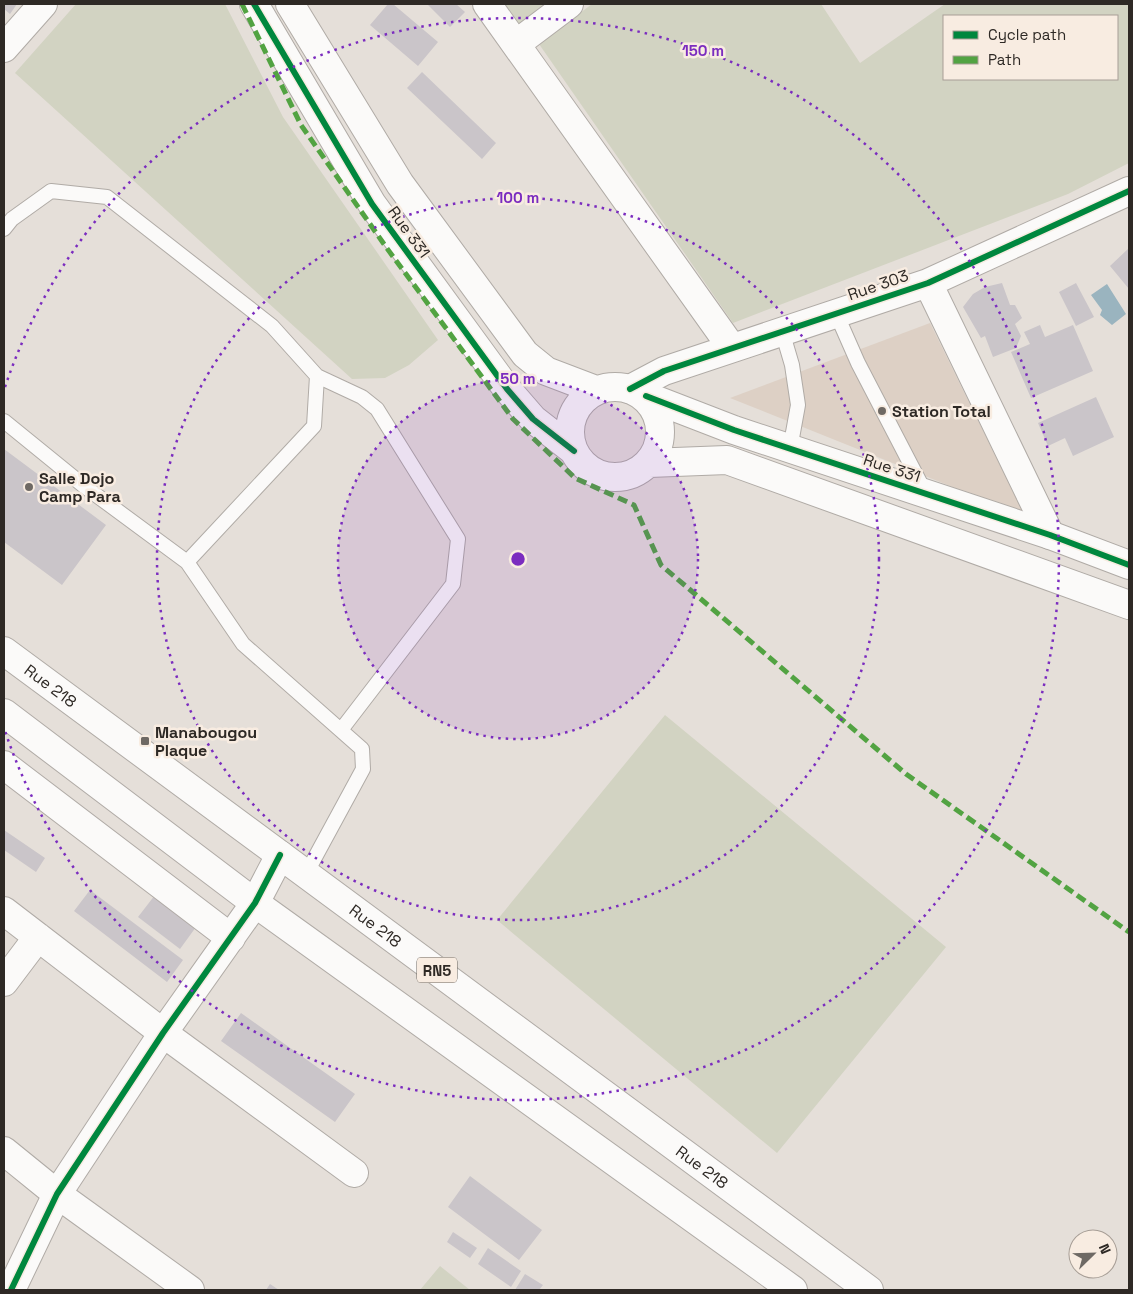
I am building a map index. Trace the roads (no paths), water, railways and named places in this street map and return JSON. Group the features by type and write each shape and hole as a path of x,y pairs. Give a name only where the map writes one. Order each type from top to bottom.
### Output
{"main road":[{"path":"4,48 43,4"},
{"name":"Rue 331","path":"254,4 372,204 507,388 533,419 574,451"},
{"name":"Rue 331","path":"290,4 400,184 525,354 546,372 596,390"},
{"path":"488,4 732,348"},
{"path":"516,44 569,4"},
{"name":"Rue 303","path":"638,392 664,371 928,282 1129,191"},
{"path":"928,282 1050,535"},
{"path":"613,386 638,392 657,412 661,430 658,448 649,463 635,473 618,478 600,475 585,466 574,451 570,434 572,416 581,401 596,390 613,386"},
{"name":"Rue 331","path":"638,392 734,430 1050,535 1129,565"},
{"path":"649,463 727,460 1129,605"},
{"name":"Rue 218","path":"4,651 869,1290"},
{"path":"4,713 255,903 793,1290"},
{"path":"4,765 231,938"},
{"path":"10,1290 57,1194 163,1033 255,903 280,855"},
{"path":"4,911 163,1033 354,1173"},
{"path":"4,982 38,937"},
{"path":"4,1151 57,1194 190,1290"}],"lane":[{"path":"4,229 12,219 51,191 107,197 272,326 317,376 362,397 377,409 458,539 453,584 341,730"},
{"path":"836,314 858,363 926,494"},
{"path":"782,331 792,365 798,405 790,449"},
{"path":"187,562 314,426 317,376"},
{"path":"4,421 84,486 187,562 243,644 362,749 363,769 306,874"}],"water":[{"path":"1107,284 1126,314 1112,325 1100,315 1102,310 1091,295"}],"place":[{"name":"Station Total","path":"882,411"},
{"name":"Salle Dojo Camp Para","path":"29,487"},
{"name":"Manabougou Plaque","path":"145,741"}]}
